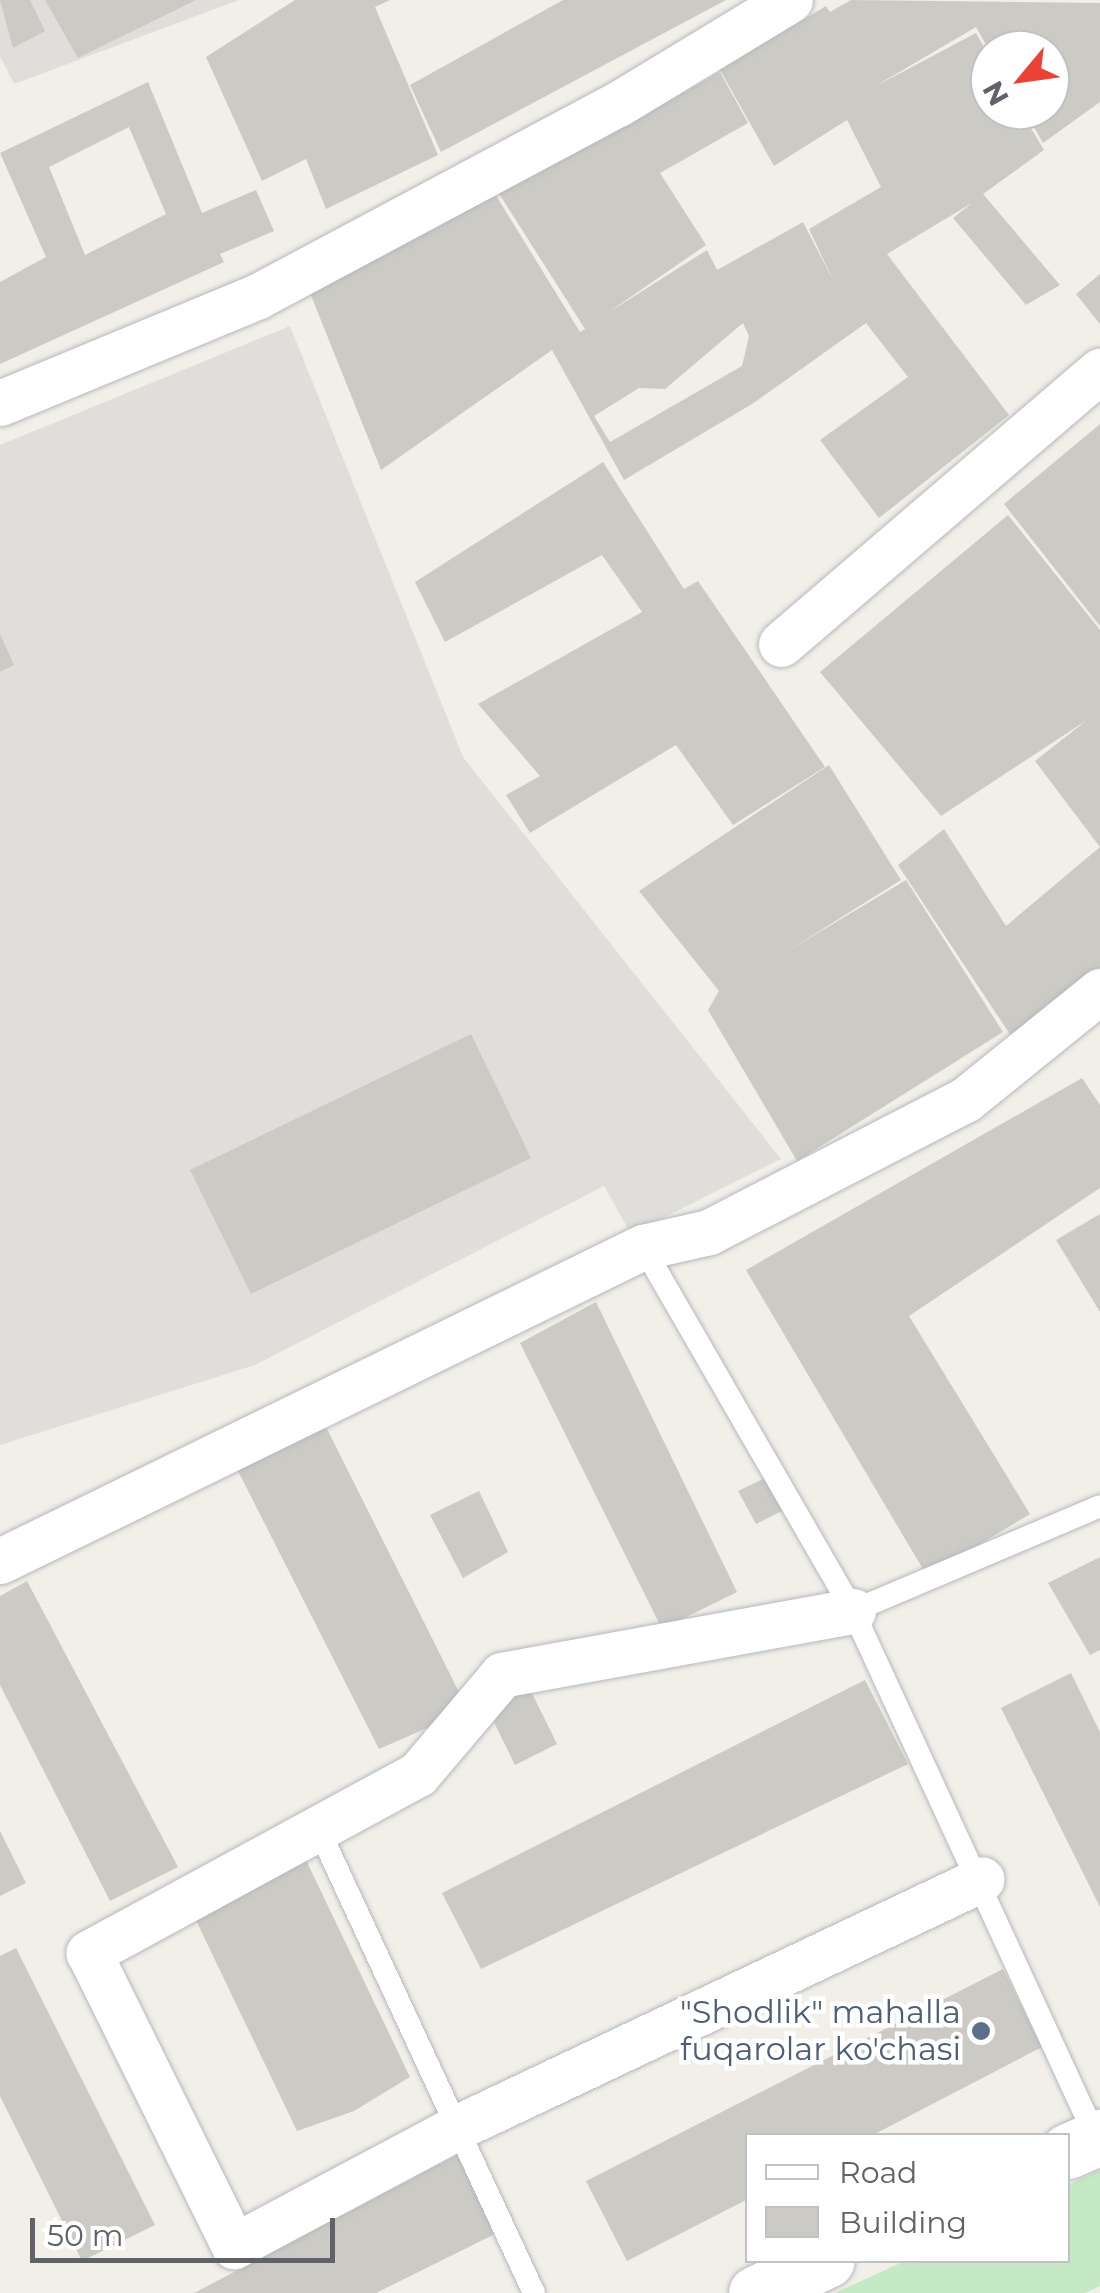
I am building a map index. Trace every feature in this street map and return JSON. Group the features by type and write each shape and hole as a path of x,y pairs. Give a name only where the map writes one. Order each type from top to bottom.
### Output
{"main road":[{"path":"756,2293 821,2263"}],"street":[{"path":"0,403 258,296 618,104 790,0"},
{"path":"781,644 1100,371"},
{"path":"0,1561 644,1247 708,1232 965,1100 1100,991"},
{"path":"853,1612 502,1676 418,1774 89,1952 234,2246 460,2126 982,1879"}],"lane":[{"path":"644,1247 853,1612 982,1879 1088,2142"},
{"path":"853,1612 1100,1506"},
{"path":"318,1830 460,2126 534,2293"}],"shaded area":[{"path":"0,0 239,0 14,84 0,56"},
{"path":"290,326 463,757 781,1159 631,1234 604,1186 255,1365 0,1445 0,445"}],"green space":[{"path":"1100,2170 1100,2286 1085,2293 835,2293 901,2263 1070,2263 1070,2184"}],"building":[{"path":"0,0 30,0 45,31 13,48"},
{"path":"45,0 196,0 78,58"},
{"path":"295,0 390,0 375,7 438,155 326,209 306,159 262,181 206,57"},
{"path":"563,0 726,0 441,152 410,85"},
{"path":"851,0 1100,3 1100,102 1070,124 1070,30 976,27 874,87 970,36 970,130 1032,130 1044,150 983,194 1060,285 1026,305 953,218 972,203 887,254 1009,415 879,518 820,440 908,377 866,323 752,404 624,480 552,350 381,470 302,273 484,176 580,332 585,329 491,181 622,116 628,124 720,72 748,123 660,173 706,245 606,314 707,250 717,270 803,222 835,284 809,229 881,187 847,120 774,166 720,70 826,6 830,12","holes":["743,323 749,336 742,366 610,442 594,416 639,388 665,389"]},
{"path":"148,82 202,213 256,190 274,231 220,254 224,262 0,364 0,282 46,257 0,153","holes":["129,127 166,214 85,255 49,167"]},
{"path":"1036,130 1061,130 1043,143"},
{"path":"1100,274 1100,324 1076,294"},
{"path":"1100,424 1100,626 1004,504"},
{"path":"603,462 684,589 698,581 825,767 733,825 676,745 530,833 506,795 540,776 478,704 642,612 602,555 445,642 415,582"},
{"path":"1008,515 1100,630 1100,847 1035,761 1087,720 941,816 820,672"},
{"path":"0,634 14,665 0,672"},
{"path":"829,765 901,880 786,952 906,880 1003,1032 797,1161 708,1010 719,991 639,891"},
{"path":"944,829 1006,926 1100,847 1100,975 1017,1045 898,865"},
{"path":"471,1034 531,1158 251,1294 190,1170"},
{"path":"1082,1078 1100,1105 1100,1188 909,1316 1030,1514 927,1576 746,1270"},
{"path":"1100,1214 1100,1312 1056,1240"},
{"path":"596,1302 737,1592 662,1629 520,1343"},
{"path":"321,1417 468,1710 379,1749 234,1463"},
{"path":"769,1476 786,1509 756,1524 738,1491"},
{"path":"479,1491 508,1552 463,1578 430,1515"},
{"path":"1100,1557 1100,1650 1090,1655 1048,1583"},
{"path":"27,1581 178,1867 110,1901 0,1685 0,1596"},
{"path":"1071,1673 1100,1732 1100,1907 1001,1708"},
{"path":"865,1680 908,1764 481,1969 442,1893"},
{"path":"528,1685 557,1744 515,1765 486,1706"},
{"path":"0,1831 26,1883 0,1896"},
{"path":"304,1856 410,2077 354,2111 297,2131 191,1910"},
{"path":"16,1948 155,2225 82,2261 0,2096 0,1956"},
{"path":"1003,1969 1042,2047 877,2133 745,2133 745,2201 627,2261 586,2181"},
{"path":"459,2154 499,2232 376,2293 194,2293"}],"place":[{"name":"\"Shodlik\" mahalla fuqarolar ko'chasi","path":"981,2031"}]}
